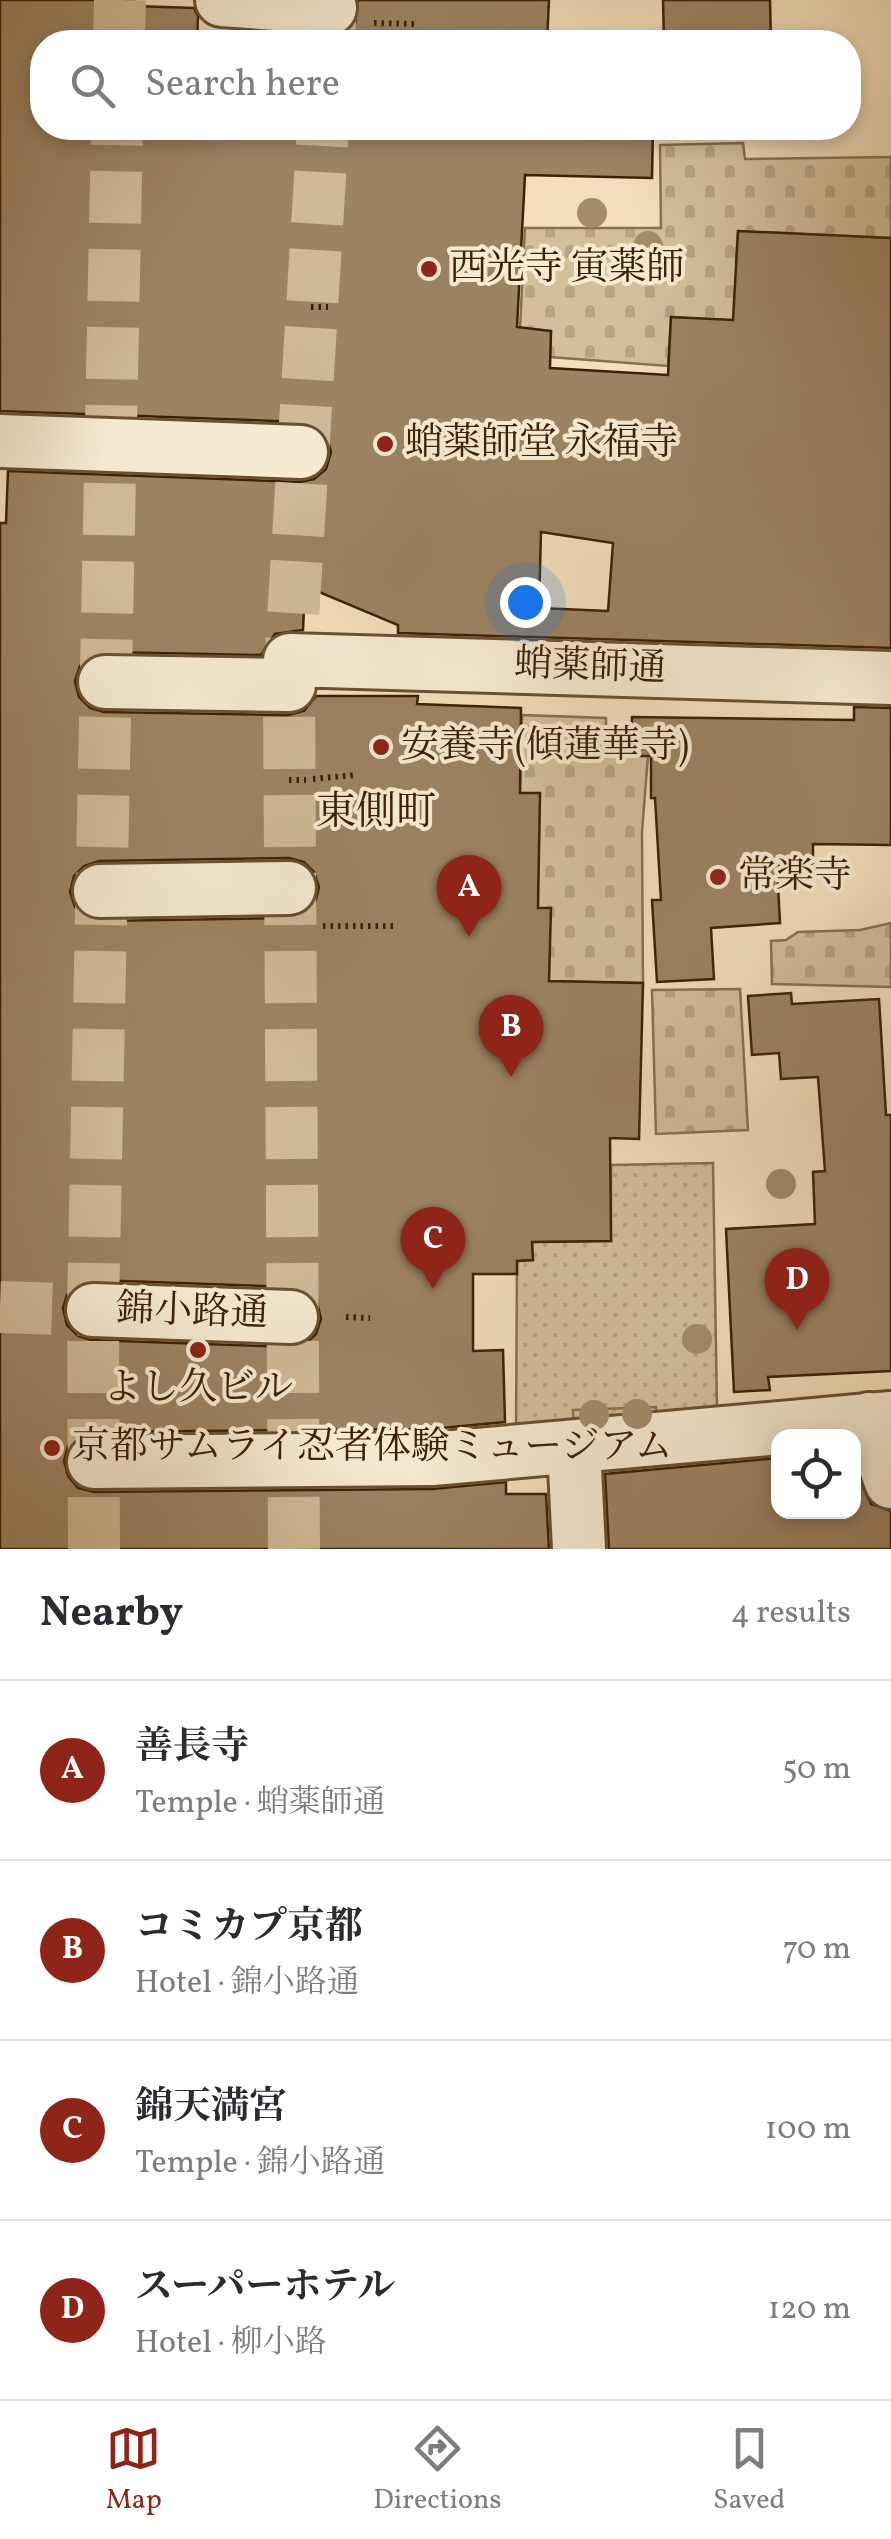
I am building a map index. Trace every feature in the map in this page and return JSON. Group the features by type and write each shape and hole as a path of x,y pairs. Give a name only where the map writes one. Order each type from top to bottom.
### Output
{"street":[{"path":"222,0 349,16"},
{"path":"0,441 110,442 301,452"},
{"name":"蛸薬師通","path":"104,682 289,672 891,678"},
{"path":"100,890 289,888"},
{"name":"錦小路通","path":"93,1310 291,1317"},
{"path":"94,1462 362,1462 574,1448 880,1419 891,1482"},
{"path":"574,1448 580,1549"}],"path":[{"path":"349,16 416,24"},
{"path":"311,307 328,308"},
{"path":"289,780 355,775"},
{"path":"323,926 396,926"},
{"path":"346,1317 370,1318"}],"green space":[{"path":"743,143 745,159 891,157 891,238 738,231 736,262 764,263 760,322 671,317 668,366 550,357 551,331 520,328 525,228 661,228 660,145"},
{"path":"522,715 606,718 606,738 631,739 631,755 648,756 642,832 643,983 535,981 540,794 520,793"},
{"path":"891,923 891,987 772,984 771,941 786,940 798,932 860,930"},
{"path":"740,989 748,1130 656,1134 652,990"},
{"path":"713,1163 717,1409 516,1436 517,1261 533,1260 532,1242 611,1241 611,1165"},
{"path":"656,1407 656,1427 574,1428 573,1410"}],"building":[{"path":"0,0 134,0 134,6 194,8 198,16 197,30 30,30 30,140 653,140 652,178 525,175 517,327 551,331 550,368 668,375 671,317 733,320 738,231 891,238 891,648 398,633 398,625 305,586 303,630 275,634 261,655 105,652 90,656 80,666 75,681 79,697 90,708 104,712 288,715 304,711 316,696 418,696 417,704 521,708 520,793 540,793 538,908 551,908 549,981 643,983 639,1139 610,1138 611,1241 532,1242 533,1260 517,1261 517,1274 473,1274 473,1351 503,1350 505,1422 431,1429 94,1432 80,1436 68,1446 64,1461 68,1476 78,1488 94,1492 432,1489 506,1482 506,1494 546,1494 549,1549 0,1549 0,523 6,523 8,471 300,482 314,479 326,469 331,452 327,437 318,427 302,422 0,411","holes":["541,532 613,543 608,611 539,608","289,858 304,862 314,872 319,887 315,903 305,913 290,918 100,921 85,917 75,907 70,892 74,876 84,866 99,861","94,1280 293,1287 306,1291 317,1302 321,1319 316,1334 306,1343 291,1347 91,1340 78,1336 67,1325 63,1308 67,1295 78,1284"]},
{"path":"358,0 549,0 548,30 348,30 355,24"},
{"path":"663,0 770,0 771,30 664,30"},
{"path":"854,707 891,708 891,845 813,844 813,866 777,866 780,923 711,928 714,979 657,982 652,900 661,900 655,798 651,798 651,756 630,756 632,717 854,720"},
{"path":"791,993 792,1004 879,999 886,1115 891,1115 891,1371 768,1377 770,1390 734,1392 726,1229 815,1224 813,1172 825,1171 818,1077 781,1079 779,1053 752,1055 748,996"},
{"path":"771,1459 771,1519 861,1519 861,1482 871,1504 891,1511 891,1549 609,1549 605,1474"}],"tunnel":[{"path":"119,30 120,0"},
{"path":"330,30 331,0"},
{"path":"94,1549 93,1310 117,140"},
{"path":"294,1549 289,685 322,140"},
{"path":"0,1307 93,1310"}],"place":[{"name":"西光寺 寅薬師","path":"429,269"},
{"name":"蛸薬師堂 永福寺","path":"385,444"},
{"name":"安養寺(傾蓮華寺)","path":"381,747"},
{"name":"常楽寺","path":"718,877"},
{"name":"善長寺","path":"469,937"},
{"name":"コミカプ京都","path":"511,1077"},
{"name":"錦天満宮","path":"433,1289"},
{"name":"スーパーホテル","path":"797,1330"},
{"name":"よし久ビル","path":"198,1350"},
{"name":"京都サムライ忍者体験ミュージアム","path":"52,1448"}],"district":[{"name":"東側町","path":"376,814"}]}
